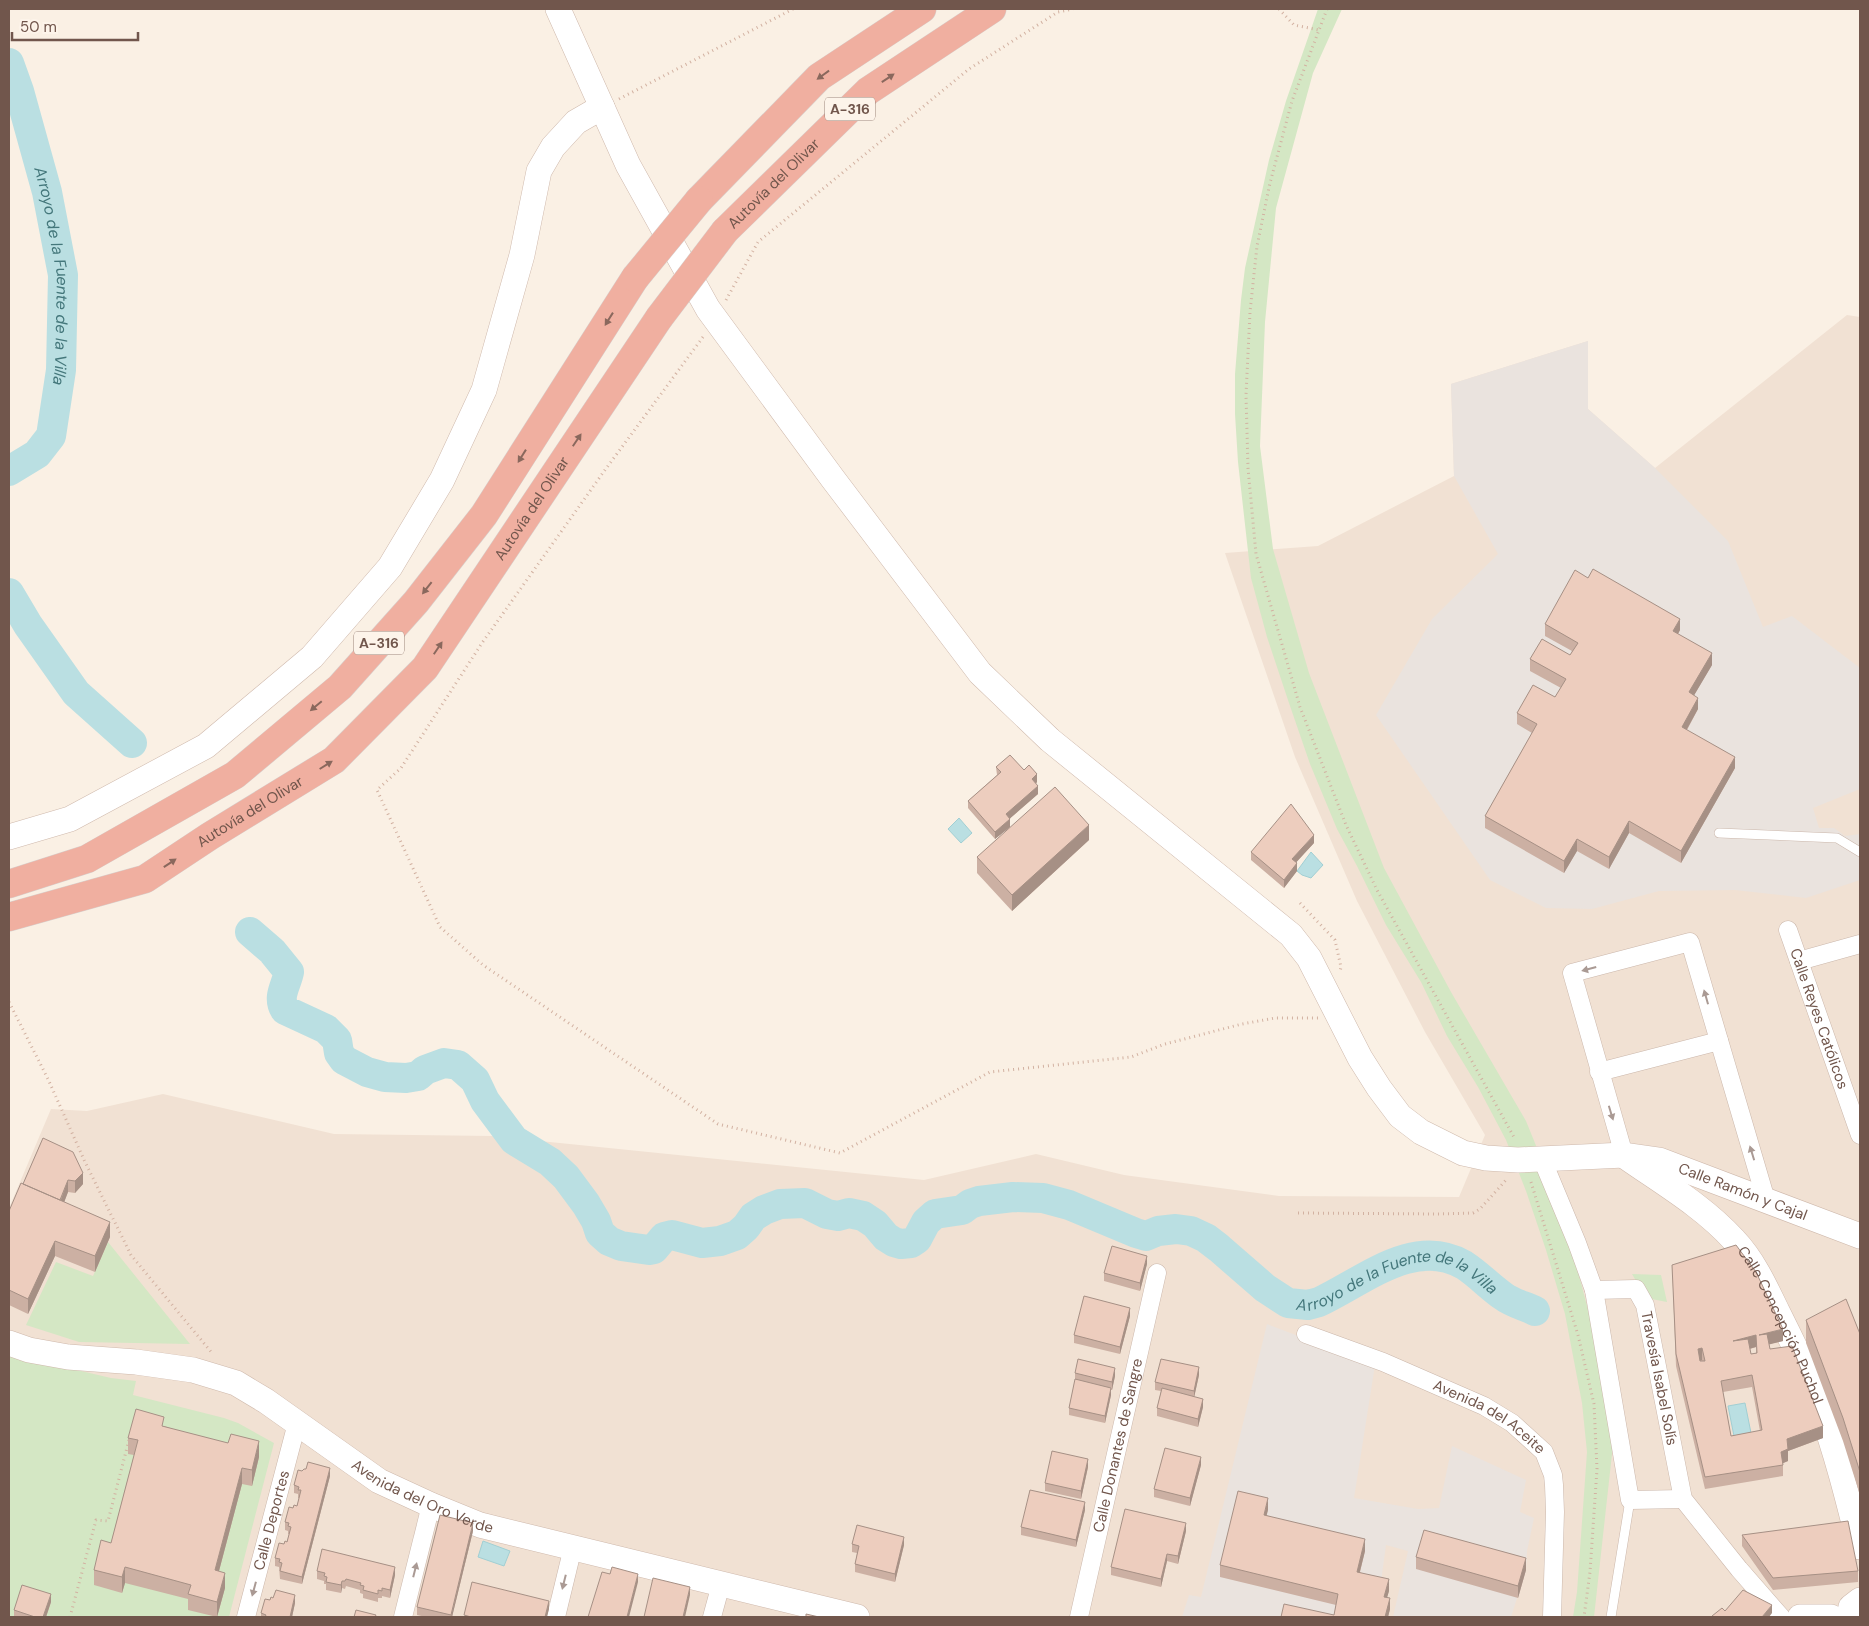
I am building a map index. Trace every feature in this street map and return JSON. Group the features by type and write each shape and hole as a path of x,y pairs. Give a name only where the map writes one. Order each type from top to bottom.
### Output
{"highway":[{"name":"A-316","path":"9,884 87,859 235,775 340,687 416,602 484,515 635,278 699,200 819,77 922,9"},
{"name":"Autovía del Olivar","path":"9,917 145,880 210,836 334,760 425,668 659,318 725,231 868,91 992,9"},
{"path":"9,926 145,880"}],"street":[{"name":"Calle Ramón y Cajal","path":"558,9 628,165 716,319 833,479 980,673 1050,740 1291,935 1309,958 1360,1058 1378,1088 1400,1116 1422,1132 1463,1153 1486,1158 1528,1159 1624,1155 1659,1160 1860,1236"},
{"path":"9,836 70,819 206,746 312,657 390,567 442,480 484,390 522,255 539,171 553,147 576,122 602,107"},
{"name":"Calle Reyes Católicos","path":"1788,930 1799,961 1852,1087 1860,1136"},
{"path":"1624,1155 1572,973 1690,942 1766,1200"},
{"path":"1799,961 1860,944"},
{"path":"1599,1072 1718,1041"},
{"name":"Calle Concepción Puchol","path":"1624,1155 1696,1206 1717,1223 1746,1253 1787,1330 1819,1404 1843,1480 1860,1547"},
{"path":"1528,1159 1577,1243 1594,1290 1630,1500 1683,1499"},
{"name":"Calle Donantes de Sangre","path":"1079,1617 1157,1272"},
{"name":"Travesía Isabel Solís","path":"1594,1290 1636,1290 1645,1305 1683,1499 1739,1569 1781,1617"},
{"name":"Avenida del Aceite","path":"1306,1334 1383,1362 1484,1406 1512,1423 1544,1452 1553,1475 1554,1485 1552,1617"},
{"name":"Avenida del Oro Verde","path":"9,1343 28,1350 68,1357 136,1362 192,1370 236,1383 266,1401 379,1481 430,1505 480,1524 857,1617"},
{"name":"Calle Deportes","path":"246,1617 297,1423"},
{"path":"403,1617 430,1505"},
{"path":"556,1617 573,1547"},
{"path":"712,1617 721,1584"},
{"path":"1849,1617 1851,1607 1860,1600"},
{"path":"1800,1617 1831,1617"}],"lane":[{"path":"1719,833 1837,838 1860,852"},
{"path":"1611,1617 1630,1500"}],"path":[{"path":"602,107 793,9"},
{"path":"1073,9 1058,12 969,69 758,242 716,319 605,470 482,643 401,768 377,790 440,927 484,965 718,1124 840,1154 990,1072 1131,1057 1165,1044 1275,1018 1340,1018"},
{"path":"1279,9 1294,25 1319,30"},
{"path":"1327,9 1292,101 1270,183 1256,254 1250,312 1246,395 1248,468 1256,554 1300,707 1346,825 1377,890 1528,1159 1578,1335 1594,1404 1597,1469 1590,1572 1584,1617"},
{"path":"9,1002 48,1079 85,1162 131,1255 214,1355"},
{"path":"1298,1213 1473,1213 1480,1209 1528,1159"},
{"path":"70,1617 96,1520 108,1521 128,1440 131,1440"}],"shaded area":[{"path":"1847,315 1860,317 1860,1617 9,1617 9,1208 51,1109 87,1111 163,1094 334,1134 492,1136 924,1180 1036,1154 1124,1175 1279,1196 1459,1197 1485,1135 1425,1032 1357,901 1295,757 1225,553 1318,546 1454,476 1451,384 1588,341 1588,409 1655,468"},
{"path":"1588,341 1588,409 1655,468 1728,541 1763,627 1792,616 1860,668 1860,789 1813,808 1819,828 1834,828 1845,836 1860,834 1860,880 1806,898 1735,890 1659,891 1592,909 1546,908 1490,880 1376,715 1432,619 1498,554 1454,476 1451,384"},
{"path":"1267,1324 1375,1365 1354,1498 1418,1509 1439,1508 1452,1446 1526,1480 1520,1512 1534,1518 1527,1551 1526,1570 1511,1617 1393,1617 1408,1551 1386,1545 1380,1589 1389,1591 1384,1608 1388,1617 1182,1617 1189,1595 1201,1597"}],"green space":[{"path":"1318,9 1342,9 1313,73 1276,208 1265,322 1260,446 1273,549 1309,673 1384,868 1451,992 1526,1121 1561,1207 1601,1359 1615,1427 1594,1617 1573,1617 1577,1592 1587,1452 1582,1403 1565,1314 1546,1250 1506,1140 1478,1087 1447,1036 1421,982 1386,925 1337,829 1310,764 1289,703 1267,637 1251,578 1238,462 1235,414 1235,374 1241,300 1245,268 1269,160 1286,101"},
{"path":"108,1242 190,1344 79,1342 26,1325 56,1262 93,1276"},
{"path":"1632,1274 1661,1275 1667,1302 1646,1298"},
{"path":"9,1352 21,1357 111,1378 136,1381 133,1395 224,1418 238,1423 274,1443 229,1617 9,1617"}],"water":[{"path":"959,818 972,833 961,843 948,829"},
{"path":"1311,852 1323,865 1311,878 1297,871"},
{"path":"1745,1403 1751,1433 1734,1436 1728,1406"},
{"path":"483,1541 510,1551 504,1566 478,1557"}],"building":[{"path":"1593,569 1680,619 1673,631 1712,653 1689,692 1698,698 1682,727 1735,757 1681,851 1629,821 1609,857 1577,839 1564,861 1485,816 1537,724 1517,713 1533,685 1555,697 1566,679 1530,659 1542,639 1570,655 1578,643 1545,624 1575,570 1588,578"},
{"path":"1010,755 1024,770 1029,765 1037,774 1032,779 1038,786 1006,814 1010,819 995,832 968,801 1001,772 996,767"},
{"path":"1055,787 1089,825 1012,895 977,857"},
{"path":"1291,804 1314,835 1292,859 1297,863 1284,880 1251,852"},
{"path":"43,1138 73,1152 83,1173 75,1181 68,1180 60,1200 23,1184"},
{"path":"21,1183 110,1222 95,1256 55,1241 28,1299 9,1290 9,1211"},
{"path":"1736,1245 1756,1272 1783,1329 1759,1335 1767,1334 1770,1349 1792,1346 1823,1426 1787,1439 1788,1449 1781,1452 1783,1465 1705,1477 1676,1354 1672,1265","holes":["1756,1335 1757,1353 1751,1354 1748,1339 1733,1341","1702,1348 1705,1361 1700,1361 1698,1349","1752,1375 1762,1430 1731,1436 1721,1381"]},
{"path":"1112,1246 1147,1256 1140,1283 1104,1273"},
{"path":"1084,1296 1130,1308 1120,1347 1074,1335"},
{"path":"1846,1299 1860,1334 1860,1472 1843,1418 1806,1320"},
{"path":"1078,1359 1115,1368 1112,1382 1075,1373"},
{"path":"1161,1359 1199,1367 1194,1391 1155,1382"},
{"path":"1075,1379 1111,1388 1105,1416 1069,1408"},
{"path":"1162,1388 1203,1399 1198,1419 1157,1408"},
{"path":"136,1409 164,1417 162,1426 228,1443 231,1434 259,1441 252,1470 242,1468 215,1570 225,1573 217,1602 188,1594 191,1585 125,1567 122,1577 94,1570 101,1540 111,1543 138,1440 128,1438"},
{"path":"1165,1448 1201,1457 1190,1498 1154,1489"},
{"path":"1052,1451 1088,1459 1081,1491 1045,1483"},
{"path":"308,1462 330,1468 302,1577 280,1571 282,1563 279,1562 280,1559 275,1558 279,1543 284,1544 285,1541 287,1542 291,1527 288,1526 289,1523 285,1522 289,1507 297,1506 301,1490 298,1490 299,1487 294,1485 298,1470 306,1469"},
{"path":"1030,1490 1085,1502 1076,1540 1021,1527"},
{"path":"1238,1491 1268,1498 1264,1515 1365,1539 1357,1572 1389,1579 1384,1597 1390,1598 1385,1617 1281,1617 1284,1604 1334,1615 1338,1594 1220,1565"},
{"path":"1125,1509 1186,1523 1178,1556 1167,1554 1161,1579 1111,1567"},
{"path":"440,1515 473,1523 451,1615 417,1607"},
{"path":"1848,1521 1858,1571 1773,1578 1742,1535"},
{"path":"857,1525 904,1537 895,1574 855,1564 859,1546 852,1544"},
{"path":"1424,1530 1526,1558 1518,1586 1416,1557"},
{"path":"322,1549 395,1567 390,1590 382,1588 382,1591 378,1590 378,1594 363,1590 364,1586 360,1585 361,1583 346,1579 342,1581 341,1585 326,1582 327,1577 324,1576 325,1573 317,1571"},
{"path":"612,1567 638,1574 627,1617 588,1617 602,1572 610,1574"},
{"path":"653,1578 690,1587 683,1617 644,1617"},
{"path":"472,1582 549,1601 545,1617 471,1617 464,1615"},
{"path":"22,1585 51,1594 43,1617 35,1617 14,1610"},
{"path":"276,1590 295,1595 290,1617 265,1617 266,1615 261,1613 265,1599 270,1600 271,1597 273,1598"},
{"path":"1743,1590 1772,1605 1762,1617 1712,1616 1722,1608 1725,1611"},
{"path":"356,1610 376,1615 375,1617 354,1617"},
{"path":"806,1614 819,1617 806,1617"}],"waterway":[{"name":"Arroyo de la Fuente de la Villa","path":"9,63 19,91 47,192 63,275 61,370 51,436 37,454 9,471"},
{"name":"Arroyo de la Fuente de la Villa","path":"9,593 28,625 76,693 132,743"},
{"name":"Arroyo de la Fuente de la Villa","path":"250,932 272,951 289,972 282,996 285,1010 326,1029 337,1040 339,1053 344,1060 367,1072 385,1077 406,1078 418,1076 425,1070 444,1063 458,1065 475,1080 485,1101 514,1140 550,1162 566,1177 586,1204 596,1221 600,1233 609,1241 621,1246 654,1249 664,1237 672,1235 702,1243 720,1241 737,1235 753,1217 764,1210 780,1204 805,1203 827,1214 838,1216 849,1213 863,1216 875,1224 886,1237 894,1242 901,1244 911,1243 917,1239 926,1222 935,1214 962,1210 970,1204 979,1201 1013,1197 1043,1198 1069,1205 1146,1236 1158,1231 1176,1229 1191,1231 1206,1238 1265,1288 1288,1303 1308,1305 1319,1302 1371,1273 1408,1258 1427,1256 1445,1257 1464,1265 1493,1289 1514,1303 1535,1311"}]}
